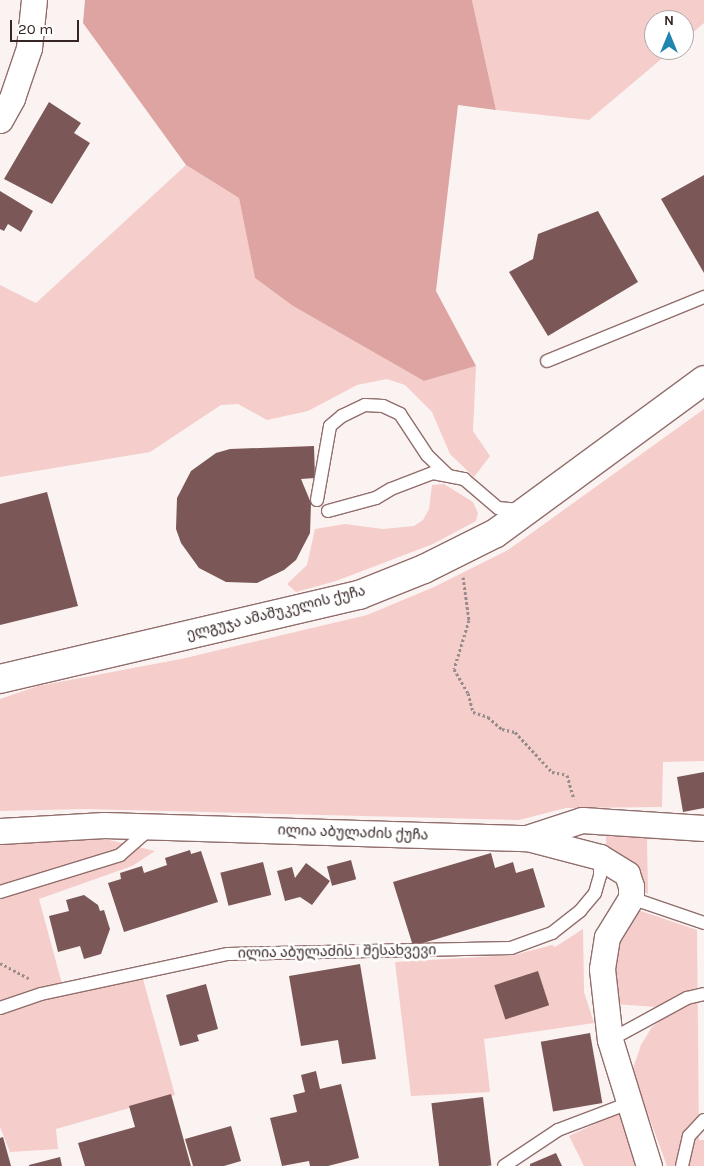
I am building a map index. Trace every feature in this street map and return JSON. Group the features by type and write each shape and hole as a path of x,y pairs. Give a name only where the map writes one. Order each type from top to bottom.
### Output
{"main road":[{"name":"ელგუჯა ამაშუკელის ქუჩა","path":"0,679 359,595 424,569 496,533 704,380"}],"street":[{"path":"0,120 12,98 29,48 34,0"},
{"name":"ილია აბულაძის ქუჩა","path":"0,832 104,825 151,828 528,838 582,820 704,828"},
{"path":"528,838 600,857 627,874 631,886 631,898 607,936 602,969 610,1040 649,1166"}],"lane":[{"path":"547,361 704,297"},
{"path":"317,500 330,426 342,416 365,405 383,406 400,414 427,456 447,474 464,480 498,508 528,510"},
{"path":"328,511 376,498 416,477 447,474"},
{"path":"0,892 120,855 151,828"},
{"name":"ილია აბულაძის I შესახვევი","path":"0,1008 40,994 228,954 511,948 552,933 580,911 595,893 600,876 600,857"},
{"path":"631,898 704,923"},
{"path":"610,1040 687,998 704,994"},
{"path":"504,1166 558,1130 629,1103"},
{"path":"682,1166 689,1136 704,1120"}],"path":[{"path":"462,572 469,620 454,669 468,693 473,712 488,717 502,729 516,732 552,772 566,775 582,820"},
{"path":"0,963 36,982 40,987 40,994"}],"shaded area":[{"path":"85,0 472,0 496,110 458,105 436,291 476,366 424,381 293,306 255,278 239,198 186,165 83,23"},
{"path":"472,0 704,0 704,23 694,32 694,10 644,10 644,60 660,60 589,120 496,110"},
{"path":"186,165 239,198 255,278 293,306 424,381 476,366 473,431 490,456 474,477 450,454 432,412 405,385 387,379 357,385 308,411 267,420 238,404 221,405 150,452 0,477 0,285 36,303"},
{"path":"704,409 704,761 663,762 662,807 566,808 519,820 85,809 0,811 0,699 38,686 181,659 367,615 434,587 508,550"},
{"path":"444,484 473,502 478,513 476,521 433,544 336,581 296,592 287,584 307,565 315,529 345,524 383,529 414,526 423,520 429,509 432,485"},
{"path":"606,833 704,835 704,842 647,839 648,894 639,890 621,858 606,844"},
{"path":"97,837 155,851 132,866 39,899 65,995 143,979 175,1095 56,1129 58,1149 10,1152 0,1127 0,842"},
{"path":"638,910 697,930 699,1140 704,1140 704,1166 667,1166 632,1071 641,1045 652,1027 665,1017 657,1007 613,1004 612,958 618,926"},
{"path":"583,929 584,992 594,1023 484,1039 490,1092 411,1096 395,962 514,955 552,945 555,947"},
{"path":"620,1112 637,1166 584,1166 569,1136"}],"building":[{"path":"49,102 81,123 74,133 90,143 52,204 4,179"},
{"path":"704,175 704,273 661,199"},
{"path":"0,191 33,211 21,232 8,224 4,231 0,229"},
{"path":"598,211 638,282 548,336 509,272 533,259 538,234"},
{"path":"314,446 315,478 301,479 311,503 310,533 296,560 284,570 257,583 226,582 199,568 181,543 176,529 177,498 191,471 216,453 230,449"},
{"path":"47,492 78,606 0,625 0,504"},
{"path":"704,772 704,808 683,812 677,777"},
{"path":"190,850 191,854 201,851 218,902 124,932 108,883 121,879 120,873 142,866 144,873 167,865 165,858"},
{"path":"491,853 495,868 513,862 516,873 533,868 545,907 413,946 393,882"},
{"path":"351,860 356,879 332,886 327,866"},
{"path":"263,862 271,895 229,906 220,873"},
{"path":"306,863 330,881 312,905 300,897 285,901 277,871 292,867 295,878"},
{"path":"84,895 98,905 100,911 104,910 110,929 101,954 84,959 80,946 58,952 49,916 69,911 66,900"},
{"path":"360,964 376,1059 342,1064 338,1040 301,1046 289,976"},
{"path":"538,971 549,1005 505,1019 494,985"},
{"path":"206,984 218,1029 197,1035 199,1041 180,1046 166,995"},
{"path":"590,1033 602,1103 553,1112 541,1042"},
{"path":"316,1071 320,1089 341,1084 359,1158 328,1166 310,1166 309,1161 282,1166 270,1118 297,1112 293,1095 305,1092 301,1075"},
{"path":"171,1094 191,1166 85,1166 78,1143 135,1127 129,1106"},
{"path":"483,1097 491,1165 439,1166 431,1103"},
{"path":"231,1126 241,1161 224,1166 193,1166 185,1139"},
{"path":"3,1137 11,1166 0,1166 0,1138"},
{"path":"556,1153 562,1166 530,1166 530,1164"},
{"path":"60,1157 62,1166 29,1166 29,1165"}]}
